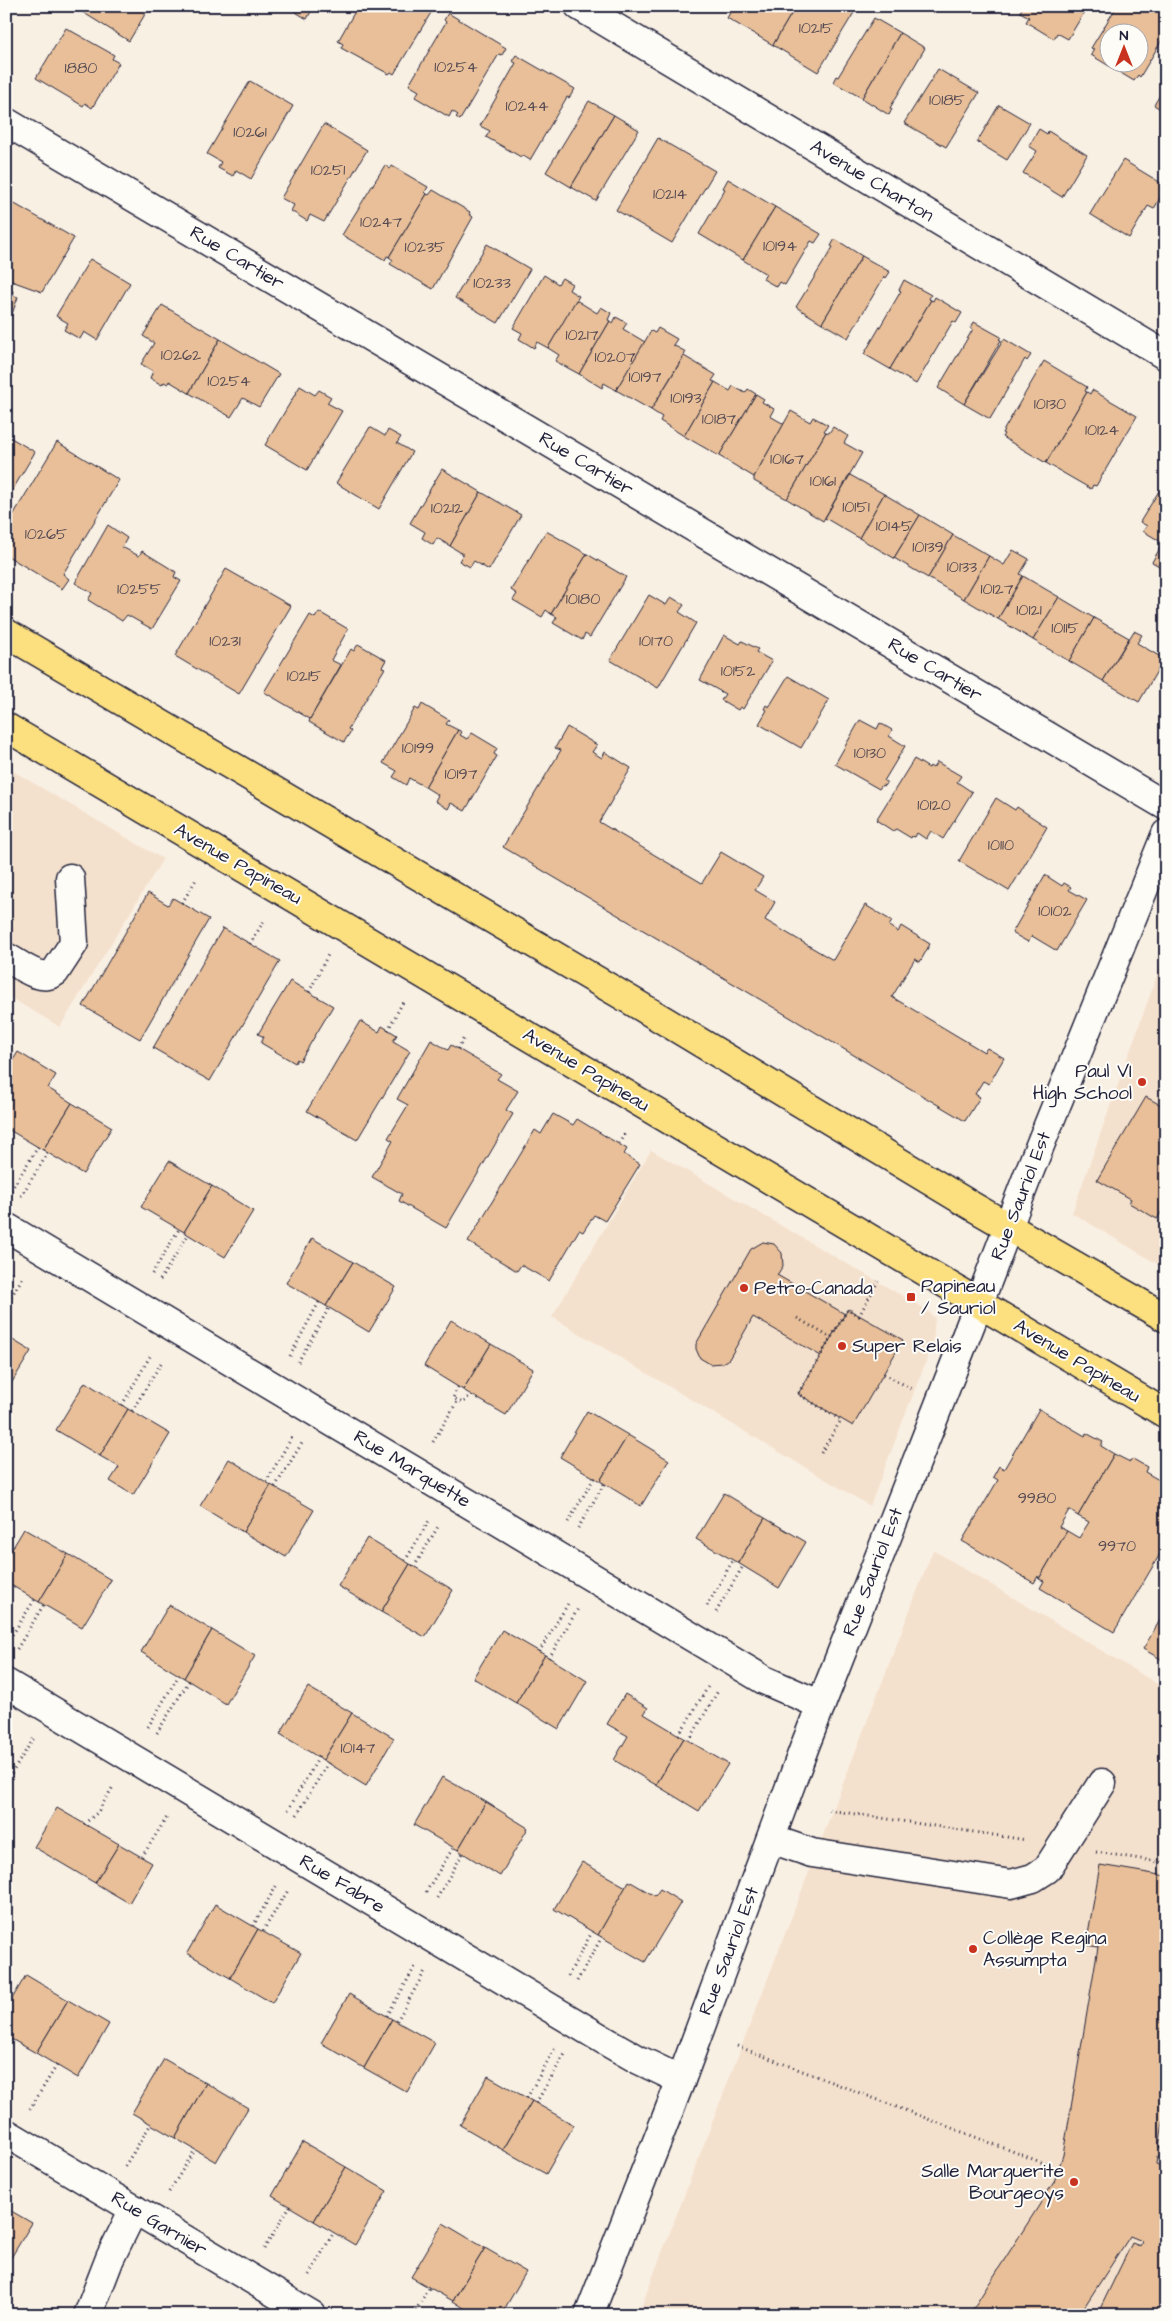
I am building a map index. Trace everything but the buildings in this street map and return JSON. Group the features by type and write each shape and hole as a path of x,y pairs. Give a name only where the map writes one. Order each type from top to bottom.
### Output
{"main road":[{"path":"6,633 630,1000 972,1206 1166,1318"},
{"name":"Avenue Papineau","path":"6,727 1166,1414"}],"street":[{"name":"Avenue Charton","path":"579,6 1166,356"},
{"name":"Rue Cartier","path":"6,122 1166,806"},
{"name":"Rue Sauriol Est","path":"589,2315 681,2080 821,1706 1028,1175 1166,834"},
{"path":"6,957 41,976 55,972 74,943 70,878"},
{"name":"Rue Marquette","path":"6,1227 764,1680 821,1706"},
{"name":"Rue Fabre","path":"6,1683 609,2043 681,2080"},
{"path":"771,1839 812,1852 1011,1884 1033,1878 1048,1869 1102,1783"},
{"name":"Rue Garnier","path":"6,2133 312,2315"},
{"path":"88,2315 110,2258 134,2209"}],"path":[{"path":"182,903 199,874"},
{"path":"250,944 267,916"},
{"path":"309,992 328,953"},
{"path":"388,1030 405,998"},
{"path":"458,1049 466,1033"},
{"path":"619,1144 627,1129"},
{"path":"11,1190 38,1147"},
{"path":"21,1196 48,1153"},
{"path":"152,1274 179,1230"},
{"path":"160,1280 188,1235"},
{"path":"6,1282 13,1270"},
{"path":"6,1305 23,1277"},
{"path":"821,1453 841,1420 798,1394 848,1309 859,1316 880,1278"},
{"path":"290,1356 318,1302"},
{"path":"298,1362 329,1308"},
{"path":"797,1318 831,1338"},
{"path":"122,1405 152,1354"},
{"path":"132,1411 163,1360"},
{"path":"884,1374 919,1392"},
{"path":"458,1387 453,1398 463,1403 471,1394"},
{"path":"434,1442 458,1400"},
{"path":"266,1482 292,1437"},
{"path":"275,1487 302,1443"},
{"path":"568,1522 594,1478"},
{"path":"578,1528 604,1484"},
{"path":"405,1561 430,1519"},
{"path":"414,1567 439,1525"},
{"path":"707,1606 733,1560"},
{"path":"716,1612 742,1566"},
{"path":"7,1644 35,1599"},
{"path":"539,1652 569,1602"},
{"path":"17,1649 44,1604"},
{"path":"549,1658 579,1608"},
{"path":"148,1727 179,1675"},
{"path":"157,1733 189,1681"},
{"path":"680,1735 708,1685"},
{"path":"689,1741 718,1691"},
{"path":"6,1782 34,1738"},
{"path":"288,1810 319,1758"},
{"path":"297,1815 328,1763"},
{"path":"84,1824 98,1812 114,1785"},
{"path":"829,1810 1024,1840"},
{"path":"142,1857 168,1816"},
{"path":"426,1892 453,1848"},
{"path":"437,1898 462,1853"},
{"path":"253,1926 278,1883"},
{"path":"262,1931 289,1889"},
{"path":"568,1976 592,1932"},
{"path":"577,1981 602,1937"},
{"path":"387,2016 416,1965"},
{"path":"396,2022 426,1970"},
{"path":"6,2050 12,2039"},
{"path":"737,2046 1059,2169"},
{"path":"527,2098 555,2048"},
{"path":"536,2103 565,2053"},
{"path":"30,2110 57,2065"},
{"path":"125,2166 150,2124"},
{"path":"169,2192 195,2150"},
{"path":"264,2249 290,2206"},
{"path":"308,2276 334,2232"},
{"path":"413,2315 429,2288"}],"shaded area":[{"path":"6,767 163,859 60,1027 6,995"},
{"name":"Paul VI High School","path":"1166,950 1166,1269 1072,1213"},
{"path":"651,1150 925,1309 935,1318 933,1343 870,1506 552,1317"},
{"name":"Collège Regina Assumpta","path":"933,1550 1166,1689 1166,2315 638,2315"}],"place":[{"name":"Paul VI High School","path":"1142,1082"},
{"name":"Petro-Canada","path":"744,1288"},
{"name":"Papineau / Sauriol","path":"911,1297"},
{"name":"Super Relais","path":"842,1346"},
{"name":"Collège Regina Assumpta","path":"973,1949"},
{"name":"Salle Marguerite Bourgeoys","path":"1074,2182"}]}
